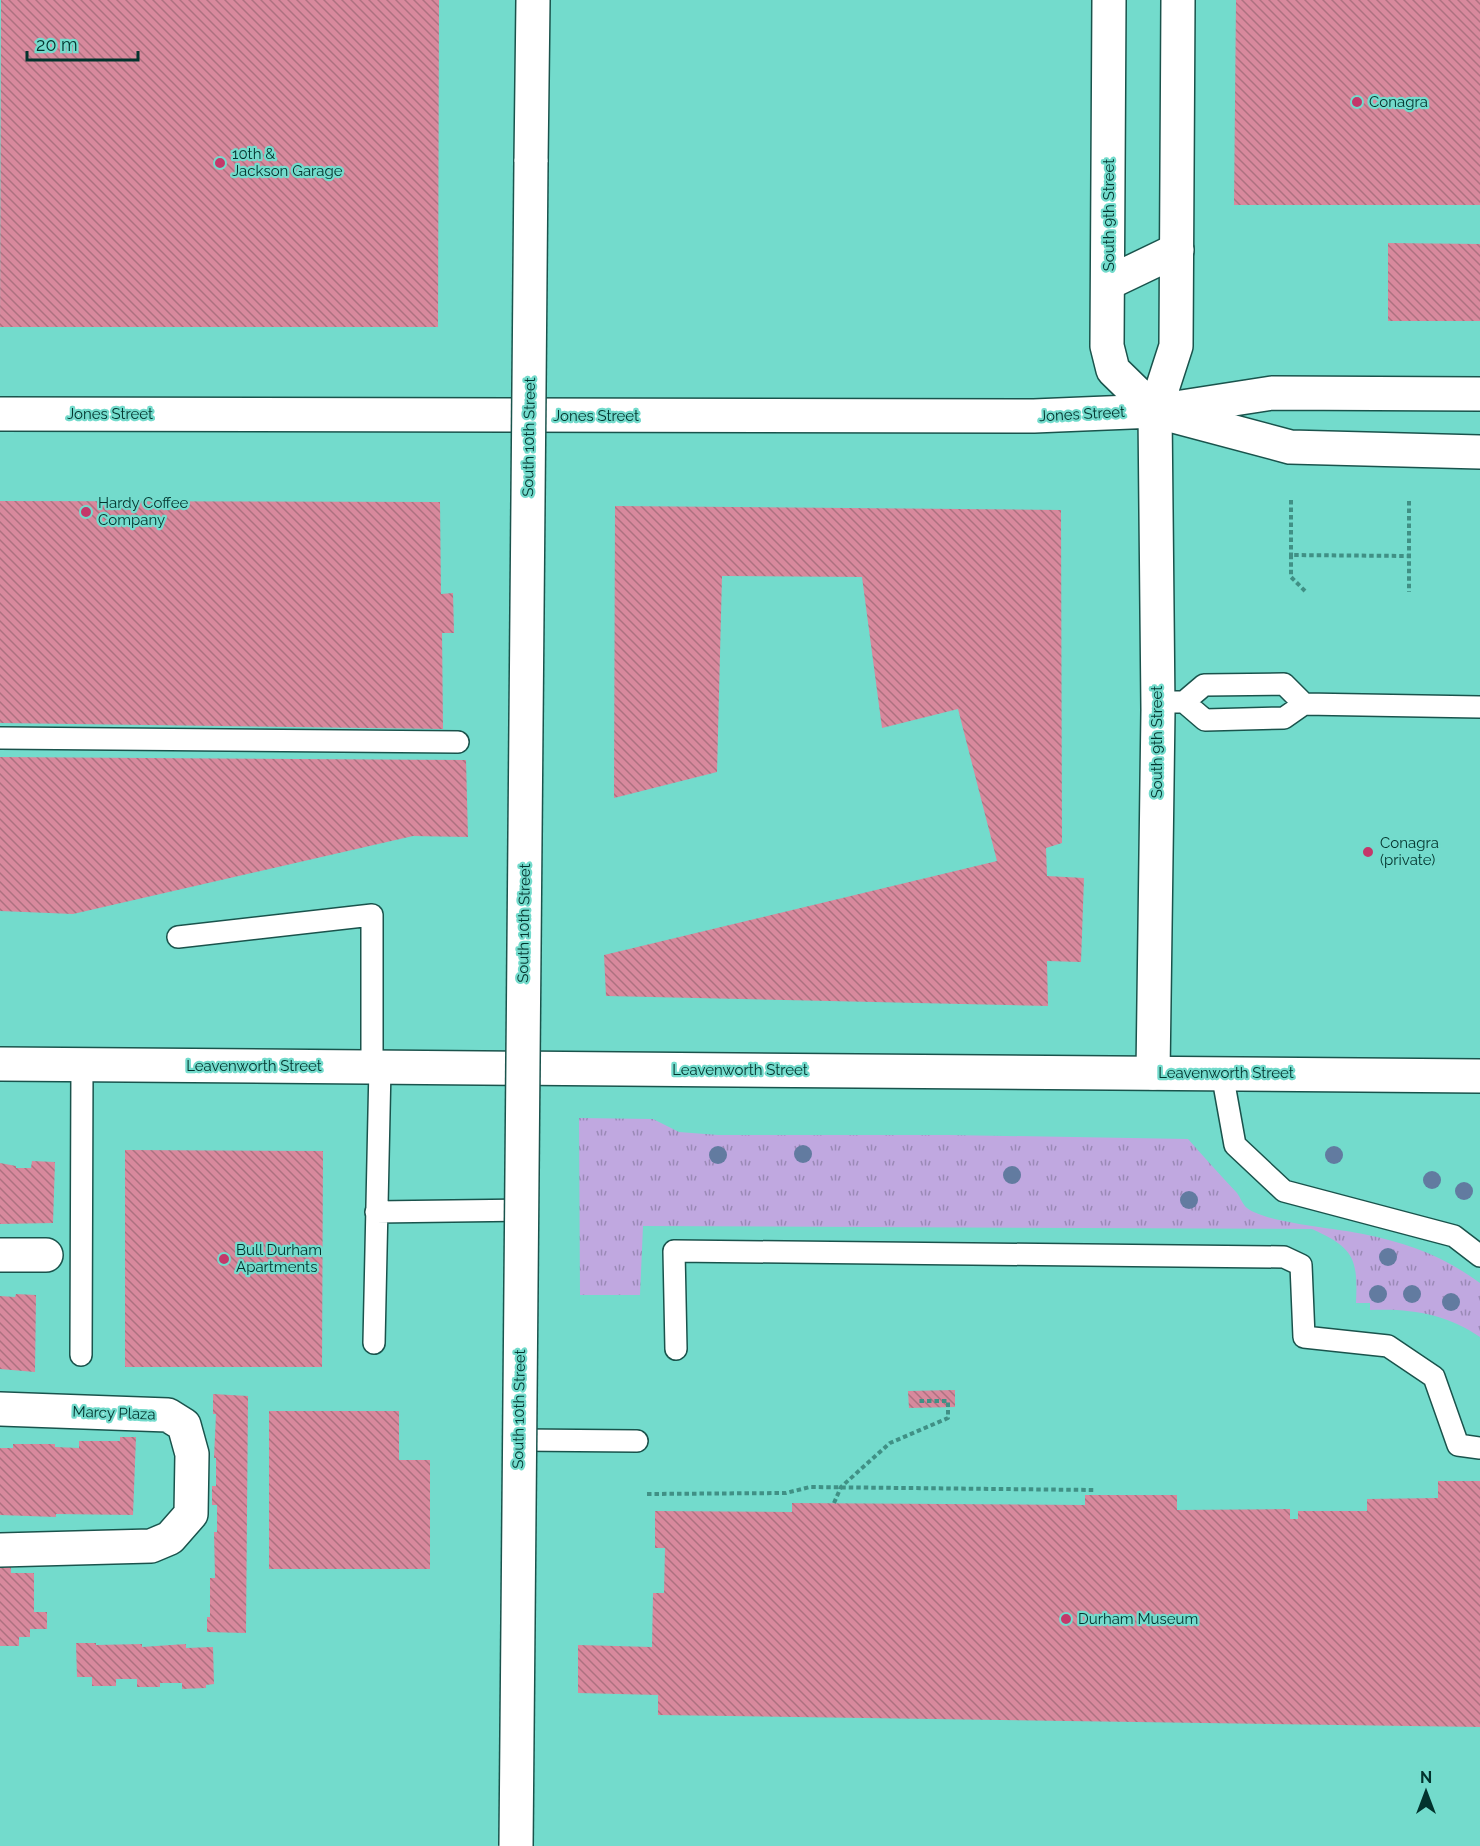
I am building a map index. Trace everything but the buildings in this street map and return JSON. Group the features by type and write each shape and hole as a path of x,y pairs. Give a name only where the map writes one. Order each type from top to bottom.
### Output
{"street":[{"name":"South 10th Street","path":"516,1846 533,0"},
{"name":"South 9th Street","path":"1109,0 1107,346 1113,370 1155,411"},
{"name":"South 9th Street","path":"1154,1073 1171,702 1155,411 1176,346 1178,0"},
{"path":"1108,284 1177,250"},
{"name":"Jones Street","path":"0,414 1034,416 1155,411 1272,393 1480,394"},
{"name":"Jones Street","path":"1155,411 1290,447 1480,452"},
{"name":"Leavenworth Street","path":"0,1064 1480,1076"},
{"path":"0,1255 46,1255"},
{"name":"Marcy Plaza","path":"0,1409 168,1415 184,1425 192,1454 191,1514 170,1538 151,1546 0,1550"}],"lane":[{"path":"1171,702 1204,685 1284,684 1304,704"},
{"path":"1171,702 1204,720 1284,718 1304,704 1480,707"},
{"path":"0,738 458,742"},
{"path":"178,937 372,915 376,1067 374,1343"},
{"path":"81,1355 82,1065"},
{"path":"1222,1073 1235,1145 1284,1191 1454,1236 1480,1256"},
{"path":"376,1212 521,1210"},
{"path":"676,1349 674,1251 1284,1257 1301,1265 1304,1337 1388,1346 1434,1377 1458,1445 1480,1448"},
{"path":"519,1440 637,1441"}],"path":[{"path":"1291,500 1291,577 1305,591"},
{"path":"1409,501 1409,592"},
{"path":"1291,555 1409,556"},
{"path":"834,1503 841,1487 890,1443 948,1418 948,1401 919,1401"},
{"path":"647,1494 786,1493 810,1487 1094,1490"}],"green space":[{"path":"579,1118 653,1119 679,1132 718,1135 951,1135 1188,1139 1237,1193 1246,1207 1256,1213 1269,1218 1395,1242 1439,1258 1480,1283 1480,1337 1455,1323 1428,1314 1399,1310 1370,1310 1370,1303 1356,1303 1356,1275 1350,1256 1337,1242 1312,1229 643,1226 640,1295 580,1295"}],"place":[{"name":"Conagra","path":"1357,102"},
{"name":"10th & Jackson Garage","path":"220,163"},
{"name":"Hardy Coffee Company","path":"86,512"},
{"name":"Conagra (private)","path":"1368,852"},
{"name":"Bull Durham Apartments","path":"224,1259"},
{"name":"Durham Museum","path":"1066,1619"}]}
